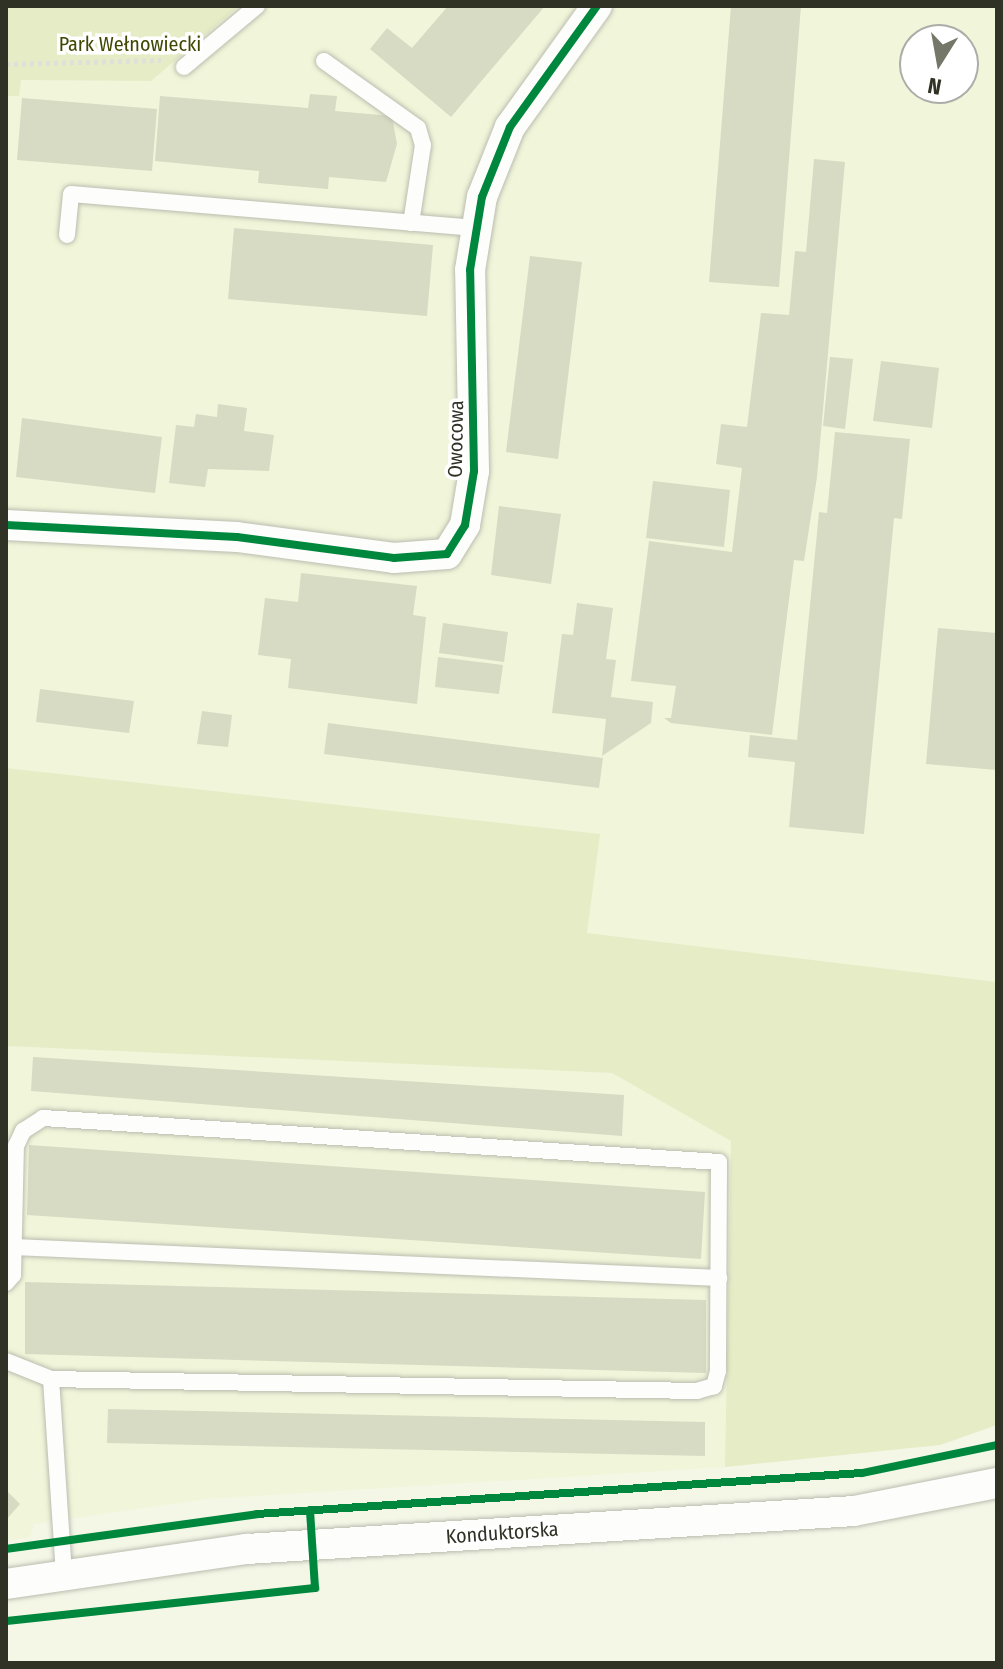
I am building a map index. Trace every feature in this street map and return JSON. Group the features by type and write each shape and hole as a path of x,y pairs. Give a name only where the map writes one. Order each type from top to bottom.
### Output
{"street":[{"name":"Owocowa","path":"6,525 237,537 394,558 447,554 465,525 474,471 476,228 510,127 597,6"},
{"name":"Konduktorska","path":"6,1584 247,1549 854,1511 997,1483"}],"lane":[{"path":"184,67 257,6"},
{"path":"324,61 418,128 423,145 411,223"},
{"path":"67,235 71,194 476,228"},
{"path":"6,1283 14,1247 16,1146 23,1131 43,1118 719,1162 718,1371 714,1386 697,1391 51,1379 6,1361"},
{"path":"14,1247 719,1278"},
{"path":"51,1379 64,1574"}],"path":[{"path":"6,64 198,56"}],"shaded area":[{"path":"239,6 997,6 997,982 587,933 599,834 6,768 6,96 19,95 20,80 150,81"},
{"path":"6,1046 612,1073 731,1141 725,1467 206,1499 34,1524 30,1537 6,1541"}],"green space":[{"name":"Park Wełnowiecki","path":"6,6 239,6 151,81 21,80 19,96 6,96"},
{"path":"6,768 600,834 587,933 997,982 997,1425 940,1445 725,1467 731,1141 612,1073 6,1046"}],"building":[{"path":"448,6 545,6 451,117 370,49 387,28 412,48"},
{"path":"731,6 801,6 779,287 709,282"},
{"path":"310,94 337,96 335,111 392,116 397,144 386,182 329,177 328,189 258,183 259,171 155,161 160,96 308,108"},
{"path":"22,98 157,109 152,171 17,160"},
{"path":"814,159 845,162 817,477 804,561 794,560 772,735 671,723 664,718 671,718 676,686 631,681 649,541 732,552 742,468 716,464 721,424 747,427 761,313 789,315 795,251 806,252"},
{"path":"234,228 433,245 427,316 228,299"},
{"path":"530,256 582,262 558,459 506,452"},
{"path":"830,357 853,359 845,429 823,426"},
{"path":"881,361 939,368 932,428 873,421"},
{"path":"218,404 247,408 244,431 274,435 269,471 208,469 205,487 169,483 176,425 194,427 196,414 217,417"},
{"path":"22,418 162,437 155,493 16,477"},
{"path":"835,432 910,439 902,519 894,518 864,834 789,827 795,762 748,757 750,735 797,740 819,512 827,513"},
{"path":"653,481 730,490 724,547 646,538"},
{"path":"499,506 561,514 551,584 491,575"},
{"path":"301,573 417,586 413,615 426,617 417,704 288,688 291,659 258,655 265,598 298,602"},
{"path":"577,603 613,608 606,659 616,660 611,697 653,702 651,723 602,756 606,719 552,713 562,634 573,635"},
{"path":"443,623 508,632 504,662 439,653"},
{"path":"938,628 997,633 997,770 926,764"},
{"path":"438,657 503,665 499,694 435,687"},
{"path":"40,689 134,701 129,733 36,722"},
{"path":"202,711 232,715 228,747 197,744"},
{"path":"328,723 603,758 599,788 324,754"},
{"path":"33,1057 624,1095 622,1136 31,1091"},
{"path":"29,1145 705,1192 701,1259 27,1215"},
{"path":"25,1282 706,1300 706,1373 25,1354"},
{"path":"108,1409 705,1422 705,1456 107,1443"},
{"path":"6,1490 20,1504 6,1520"}],"cycle path":[{"path":"6,525 237,537 394,558 447,554 465,525 474,471 470,270 482,197 510,127 597,6"},
{"path":"6,1549 257,1514 862,1473 997,1445"},
{"path":"6,1621 315,1588 310,1510"}]}
